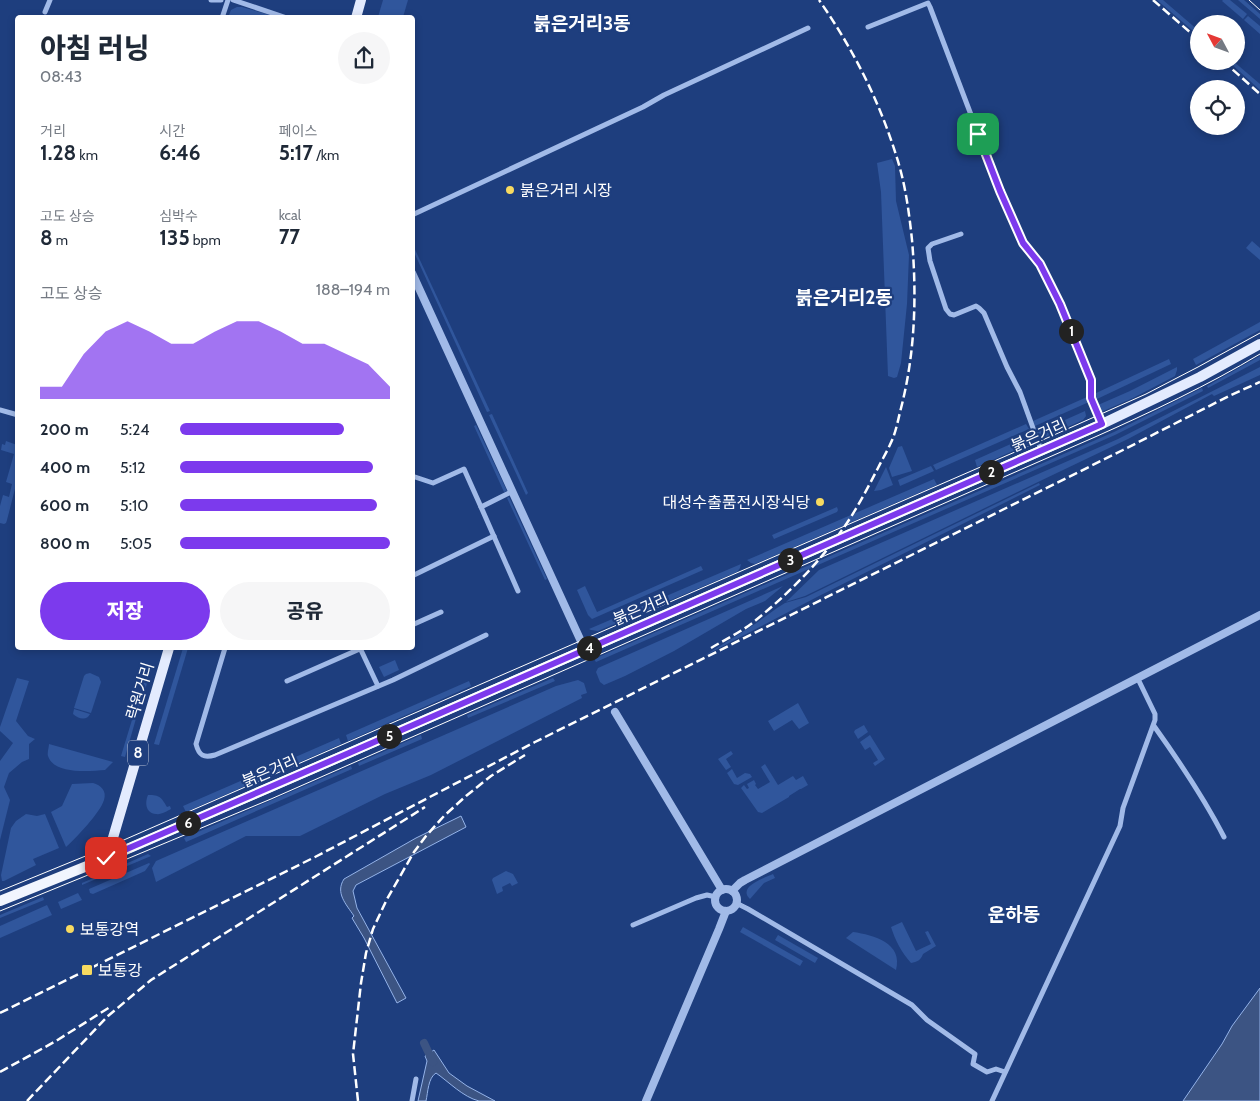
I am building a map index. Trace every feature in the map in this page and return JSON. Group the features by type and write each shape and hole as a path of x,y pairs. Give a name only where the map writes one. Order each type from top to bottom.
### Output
{"highway":[{"name":"붉은거리","path":"0,901 106,858"}],"main road":[{"path":"357,15 361,0"},
{"name":"붉은거리","path":"106,858 1102,424 1260,344"},
{"name":"락원거리","path":"106,858 168,650"}],"street":[{"path":"45,12 50,0"},
{"path":"211,0 221,0"},
{"path":"223,15 228,0"},
{"path":"233,0 278,15"},
{"path":"868,27 928,3 1004,200 1023,243 1040,264 1060,304 1091,380 1091,398 1102,424"},
{"path":"415,215 808,28"},
{"path":"961,234 932,244 928,248 930,261 946,309 950,314 954,315 976,306 984,313 1020,392 1041,450"},
{"path":"415,279 584,650"},
{"path":"0,410 15,414"},
{"path":"415,477 433,483 464,469 518,591"},
{"path":"481,507 513,491"},
{"path":"415,575 494,536"},
{"path":"415,624 441,612"},
{"path":"732,891 740,883 1260,615"},
{"path":"224,650 196,744 202,755 207,757 215,756 378,686 486,635"},
{"path":"287,681 357,650"},
{"path":"362,650 378,686"},
{"path":"992,1101 1120,826 1123,808 1155,720 1155,714 1138,679"},
{"path":"615,712 722,890"},
{"path":"1154,726 1174,754 1224,837"},
{"path":"646,1101 726,911 736,903 736,896 732,891 726,889 717,894 715,900 720,909 726,911"},
{"path":"633,926 696,898 707,895 716,897"},
{"path":"736,903 912,1005 927,1020 975,1054 973,1064 987,1072 996,1069 1005,1072"},
{"path":"412,1101 416,1079"}],"shaded area":[{"path":"383,0 408,0 404,15 379,15"},
{"path":"1157,0 1163,0 1190,23 1190,28"},
{"path":"1230,0 1247,14 1245,16 1238,15 1222,1"},
{"path":"1238,0 1244,0 1260,14 1260,19"},
{"path":"242,7 270,15 229,15 231,10"},
{"path":"1248,16 1260,26 1260,34 1245,21"},
{"path":"1238,70 1244,70 1260,84 1260,90"},
{"path":"892,159 895,166 896,201 909,255 907,304 901,363 897,377 894,378 888,376 881,192 877,163"},
{"path":"1252,241 1260,248 1260,260 1246,248"},
{"path":"415,249 490,411 487,412 415,254"},
{"path":"1260,322 1260,330 1196,365 1193,359"},
{"path":"1260,356 1260,360 1208,388 1207,386"},
{"path":"1169,359 1171,364 1097,399 1094,394"},
{"path":"1177,367 1175,376 1101,412 1098,405"},
{"path":"1260,367 1260,375 1214,396 1212,394 1128,439 805,596 786,602 819,570 1118,439"},
{"path":"1202,388 1203,391 1115,435 596,662 594,659 1114,432"},
{"path":"1087,397 1089,402 1035,426 1033,421"},
{"path":"1085,411 1086,416 1083,420 1045,437 1040,436 1038,432"},
{"path":"492,414 528,493 526,495 489,415"},
{"path":"1026,424 1029,429 936,470 933,465"},
{"path":"476,425 507,491 504,492 474,426"},
{"path":"1031,435 1032,440 1029,444 977,467 975,460"},
{"path":"6,441 15,444 15,489 7,520 4,524 0,523 0,506 3,495 9,497 12,484 6,482 14,454 1,450 2,444 5,445"},
{"path":"902,446 912,471 892,477 889,468 898,447"},
{"path":"931,466 934,471 900,486 898,480"},
{"path":"886,467 893,485 874,491"},
{"path":"934,479 937,485 755,564 747,560"},
{"path":"1039,483 1040,485 704,656 785,603 806,597"},
{"path":"509,497 547,579 545,580 507,498"},
{"path":"837,507 837,512 774,539 772,535"},
{"path":"741,564 737,572 598,631 589,629"},
{"path":"701,566 703,570 592,619 588,615 577,590 585,586 597,612"},
{"path":"783,586 765,601 746,609 674,651 604,685 600,682 596,672 598,668"},
{"path":"182,650 187,650 159,745 154,744"},
{"path":"395,660 399,670 384,677 379,667"},
{"path":"147,669 150,673 141,704 138,707 136,706"},
{"path":"90,673 99,677 101,682 91,713 74,708 84,676"},
{"path":"17,678 29,681 16,721 28,736 35,739 29,744 29,759 22,762 9,773 4,787 10,800 0,840 0,761 13,743 0,731 0,727"},
{"path":"553,678 555,681 468,718 467,715"},
{"path":"578,680 584,683 587,693 581,695 582,698 431,775 385,794 300,836 246,836 156,882 152,868 156,861 556,686"},
{"path":"469,681 471,686 348,741 346,735"},
{"path":"798,703 809,723 799,729 792,720 774,731 768,721"},
{"path":"74,709 90,714 87,718 80,718 73,714"},
{"path":"135,710 137,715 125,757 121,756"},
{"path":"864,725 868,732 858,739 854,732"},
{"path":"421,735 422,739 359,766 358,763"},
{"path":"870,735 885,759 875,766 873,763 878,760 870,747 865,750 860,742"},
{"path":"339,738 341,744 186,812 183,806"},
{"path":"49,744 113,762 105,770 82,771 65,769 52,762 48,755"},
{"path":"731,751 733,754 726,759 731,767 726,770 718,759"},
{"path":"765,764 778,785 793,776 796,780 803,776 808,785 762,813 758,812 741,788 744,785 747,789 749,788 747,784 754,780 758,789 770,782 761,767"},
{"path":"351,766 352,769 186,842 184,838"},
{"path":"732,769 737,778 745,773 750,774 752,777 738,785 734,784 727,773"},
{"path":"93,783 103,789 105,794 102,805 81,832 66,847 51,812 62,806 72,784"},
{"path":"148,795 160,797 167,807 170,806 171,809 160,814 150,812 146,804"},
{"path":"26,814 37,816 45,814 59,848 33,859 36,865 2,881 1,875 11,828 16,821"},
{"path":"461,816 466,827 356,885 353,891 357,908 406,998 397,1003 352,918 354,916 345,903 341,894 342,884 344,879 416,838"},
{"path":"148,854 151,856 82,885 82,883"},
{"path":"149,863 145,871 93,894 90,893 89,889"},
{"path":"506,871 513,874 518,883 512,886 510,883 502,887 503,891 497,894 492,880"},
{"path":"773,874 775,878 764,883 750,899 747,895 749,887"},
{"path":"78,893 82,900 61,909 58,902"},
{"path":"43,897 44,900 0,918 0,915"},
{"path":"47,905 52,915 0,938 0,926"},
{"path":"902,922 916,951 931,944 925,932 928,931 936,946 923,954 915,962 911,963 905,955 891,927"},
{"path":"743,927 803,961 800,966 740,932"},
{"path":"853,932 878,938 891,947 897,961 896,970 846,938"},
{"path":"778,935 818,958 815,963 775,940"},
{"path":"1260,988 1260,1101 1183,1101 1232,1026"},
{"path":"434,1050 449,1073 467,1086 495,1101 473,1099 436,1073 430,1082 426,1101 418,1101 427,1061 425,1056"}],"waterway":[{"path":"424,1043 433,1062"}],"tram line":[{"path":"1249,0 1260,10"},
{"path":"0,891 110,846 1038,442 1146,394 1260,333"},
{"path":"0,911 271,799 1095,437 1179,398 1260,354"}],"railway":[{"path":"711,648 751,624 780,600 813,567 833,543 861,500 893,438 909,370 914,327 914,262 911,229 902,176 889,134 864,74 843,36 819,0"},
{"path":"1153,0 1190,32"},
{"path":"1233,70 1260,94"},
{"path":"0,1013 315,857 535,742 1260,382"},
{"path":"358,1101 353,1054 361,983 366,953 373,929 387,899 414,852 444,816 491,776 525,755"},
{"path":"27,1101 108,1016 151,980 425,807"},
{"path":"0,1072 56,1041 110,1007"}],"place":[{"name":"붉은거리 시장","path":"510,190"},
{"name":"대성수출품전시장식당","path":"820,502"},
{"name":"보통강역","path":"70,929"},
{"name":"보통강","path":"87,970"}],"district":[{"name":"붉은거리3동","path":"582,23"},
{"name":"붉은거리2동","path":"844,297"},
{"name":"운하동","path":"1014,914"}],"route":[{"path":"106,858 1102,424 1091,398 1091,380 1060,304 1040,264 1023,243 978,134"}]}
